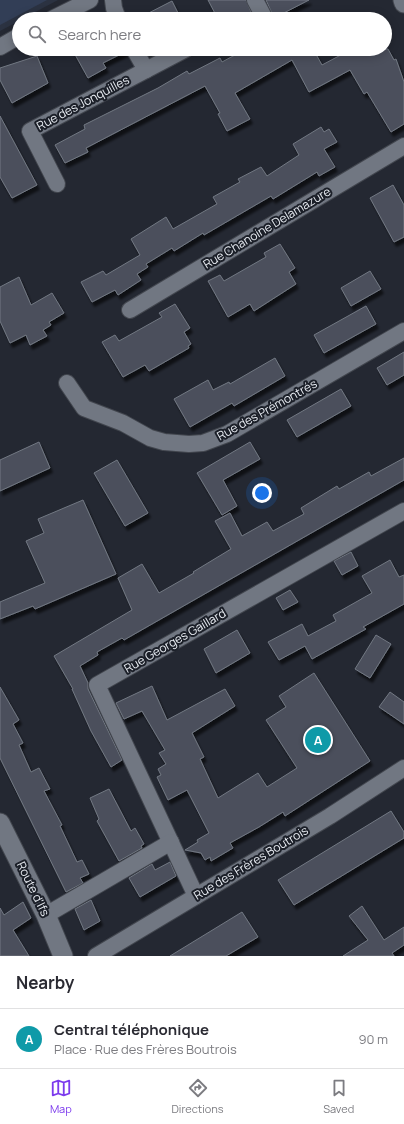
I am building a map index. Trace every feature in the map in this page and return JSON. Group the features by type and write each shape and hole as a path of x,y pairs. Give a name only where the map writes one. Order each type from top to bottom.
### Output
{"street":[{"path":"66,12 90,0"},
{"path":"113,0 115,12"},
{"path":"255,0 261,12"},
{"path":"0,47 12,40"},
{"path":"138,56 146,70"},
{"name":"Rue des Jonquilles","path":"57,184 30,131 173,56"},
{"name":"Rue Chanoine Delamazure","path":"130,310 404,146"},
{"name":"Rue des Prémontrés","path":"67,383 84,408 123,423 150,438 178,444 203,443 226,434 404,332"},
{"name":"Rue Georges Gaillard","path":"196,896 97,685 404,511"},
{"name":"Rue des Frères Boutrois","path":"96,956 330,816 404,768"},
{"name":"Route d'Ifs","path":"0,823 46,916 63,956"},
{"path":"46,916 171,842"}],"shaded area":[{"path":"0,0 58,0 35,12 12,12 12,25 0,31"},
{"path":"0,0 47,0 24,12 12,12 12,19 0,25"}],"building":[{"path":"208,0 246,0 251,12 214,12"},
{"path":"266,0 309,0 286,12 271,12"},
{"path":"172,1 178,12 151,12"},
{"path":"37,56 48,83 12,103 0,80 0,68"},
{"path":"76,56 117,56 103,63 106,68 88,78"},
{"path":"233,56 317,56 322,65 339,56 392,56 394,60 396,59 404,82 404,124 391,132 367,92 364,94 350,70 309,92 292,60 235,93 250,119 227,131 218,114 220,113 205,86 86,148 88,152 65,163 55,145 85,129 84,125 158,88 187,71 189,74 220,58 222,62"},
{"path":"0,116 37,185 12,198 0,177"},
{"path":"321,127 324,132 329,129 337,142 324,149 335,167 319,176 317,172 273,199 271,196 204,235 203,233 174,251 172,248 146,264 148,267 137,274 141,280 118,295 115,290 92,302 81,282 103,271 106,275 140,255 131,239 166,217 173,229 217,204 213,197 240,182 238,179 261,167 267,176 299,155 293,144"},
{"path":"393,185 404,205 404,237 394,242 370,198"},
{"path":"280,244 295,268 289,272 296,284 254,311 250,304 228,317 208,281 220,275 224,281 266,257 264,253"},
{"path":"370,271 381,289 351,306 341,288"},
{"path":"19,277 31,305 52,293 64,313 49,322 51,325 43,330 47,336 30,345 26,335 10,343 0,321 0,287"},
{"path":"175,304 190,328 184,332 191,344 188,346 189,348 149,371 145,365 123,377 102,342 115,335 119,341 162,317 159,313"},
{"path":"366,306 376,324 324,353 314,335"},
{"path":"404,352 404,375 387,385 377,368"},
{"path":"275,358 285,376 234,406 232,403 190,427 174,399 208,380 213,390 229,382 230,384"},
{"path":"341,389 351,406 297,437 287,420"},
{"path":"39,442 50,468 0,491 0,460"},
{"path":"250,442 260,459 223,480 237,506 222,515 197,473"},
{"path":"404,458 404,480 124,640 122,638 97,652 98,655 80,666 88,683 88,689 122,760 111,767 91,731 73,689 54,656 132,610 118,578 142,564 159,593 231,549 215,521 230,513 242,536 267,522 273,531 304,514 301,508 337,486 339,489 369,472 371,476"},
{"path":"117,460 148,513 125,526 94,473"},
{"path":"83,500 116,574 35,609 33,606 0,619 0,602 45,583 26,541 44,533 38,519"},
{"path":"351,552 358,566 342,575 334,561"},
{"path":"390,560 399,577 404,575 404,604 363,627 366,629 312,659 305,646 279,660 268,642 302,624 308,636 336,621 333,615 372,593 362,576"},
{"path":"290,590 298,602 283,610 276,598"},
{"path":"237,630 250,653 216,673 204,649"},
{"path":"376,635 391,644 370,678 355,669"},
{"path":"314,673 370,761 285,816 283,812 230,843 233,848 211,861 210,857 205,860 201,853 185,850 198,842 197,840 209,833 187,790 168,800 157,777 161,775 158,769 166,764 159,753 165,750 142,711 124,719 116,703 152,686 167,720 225,689 235,706 192,733 204,757 200,759 218,798 258,773 267,787 297,768 266,720 286,707 279,696"},
{"path":"0,687 19,720 13,724 23,743 19,745 31,772 39,768 50,789 44,791 62,825 60,826 77,862 82,860 89,874 80,878 83,883 66,892 0,758"},
{"path":"390,692 404,702 404,724 379,707"},
{"path":"109,789 131,831 135,828 144,844 141,846 142,848 119,861 97,821 99,819 90,798"},
{"path":"391,811 404,832 404,838 294,905 278,880"},
{"path":"170,862 176,876 140,897 129,878 152,864 155,870"},
{"path":"91,900 100,921 84,930 75,909"},
{"path":"23,902 31,918 13,930 29,956 0,956 0,908 4,915"},
{"path":"362,906 384,940 404,927 404,945 392,953 394,956 343,956 368,940 349,916"},
{"path":"242,912 258,937 226,956 170,956"}],"place":[{"name":"Central téléphonique","path":"318,740"}]}
